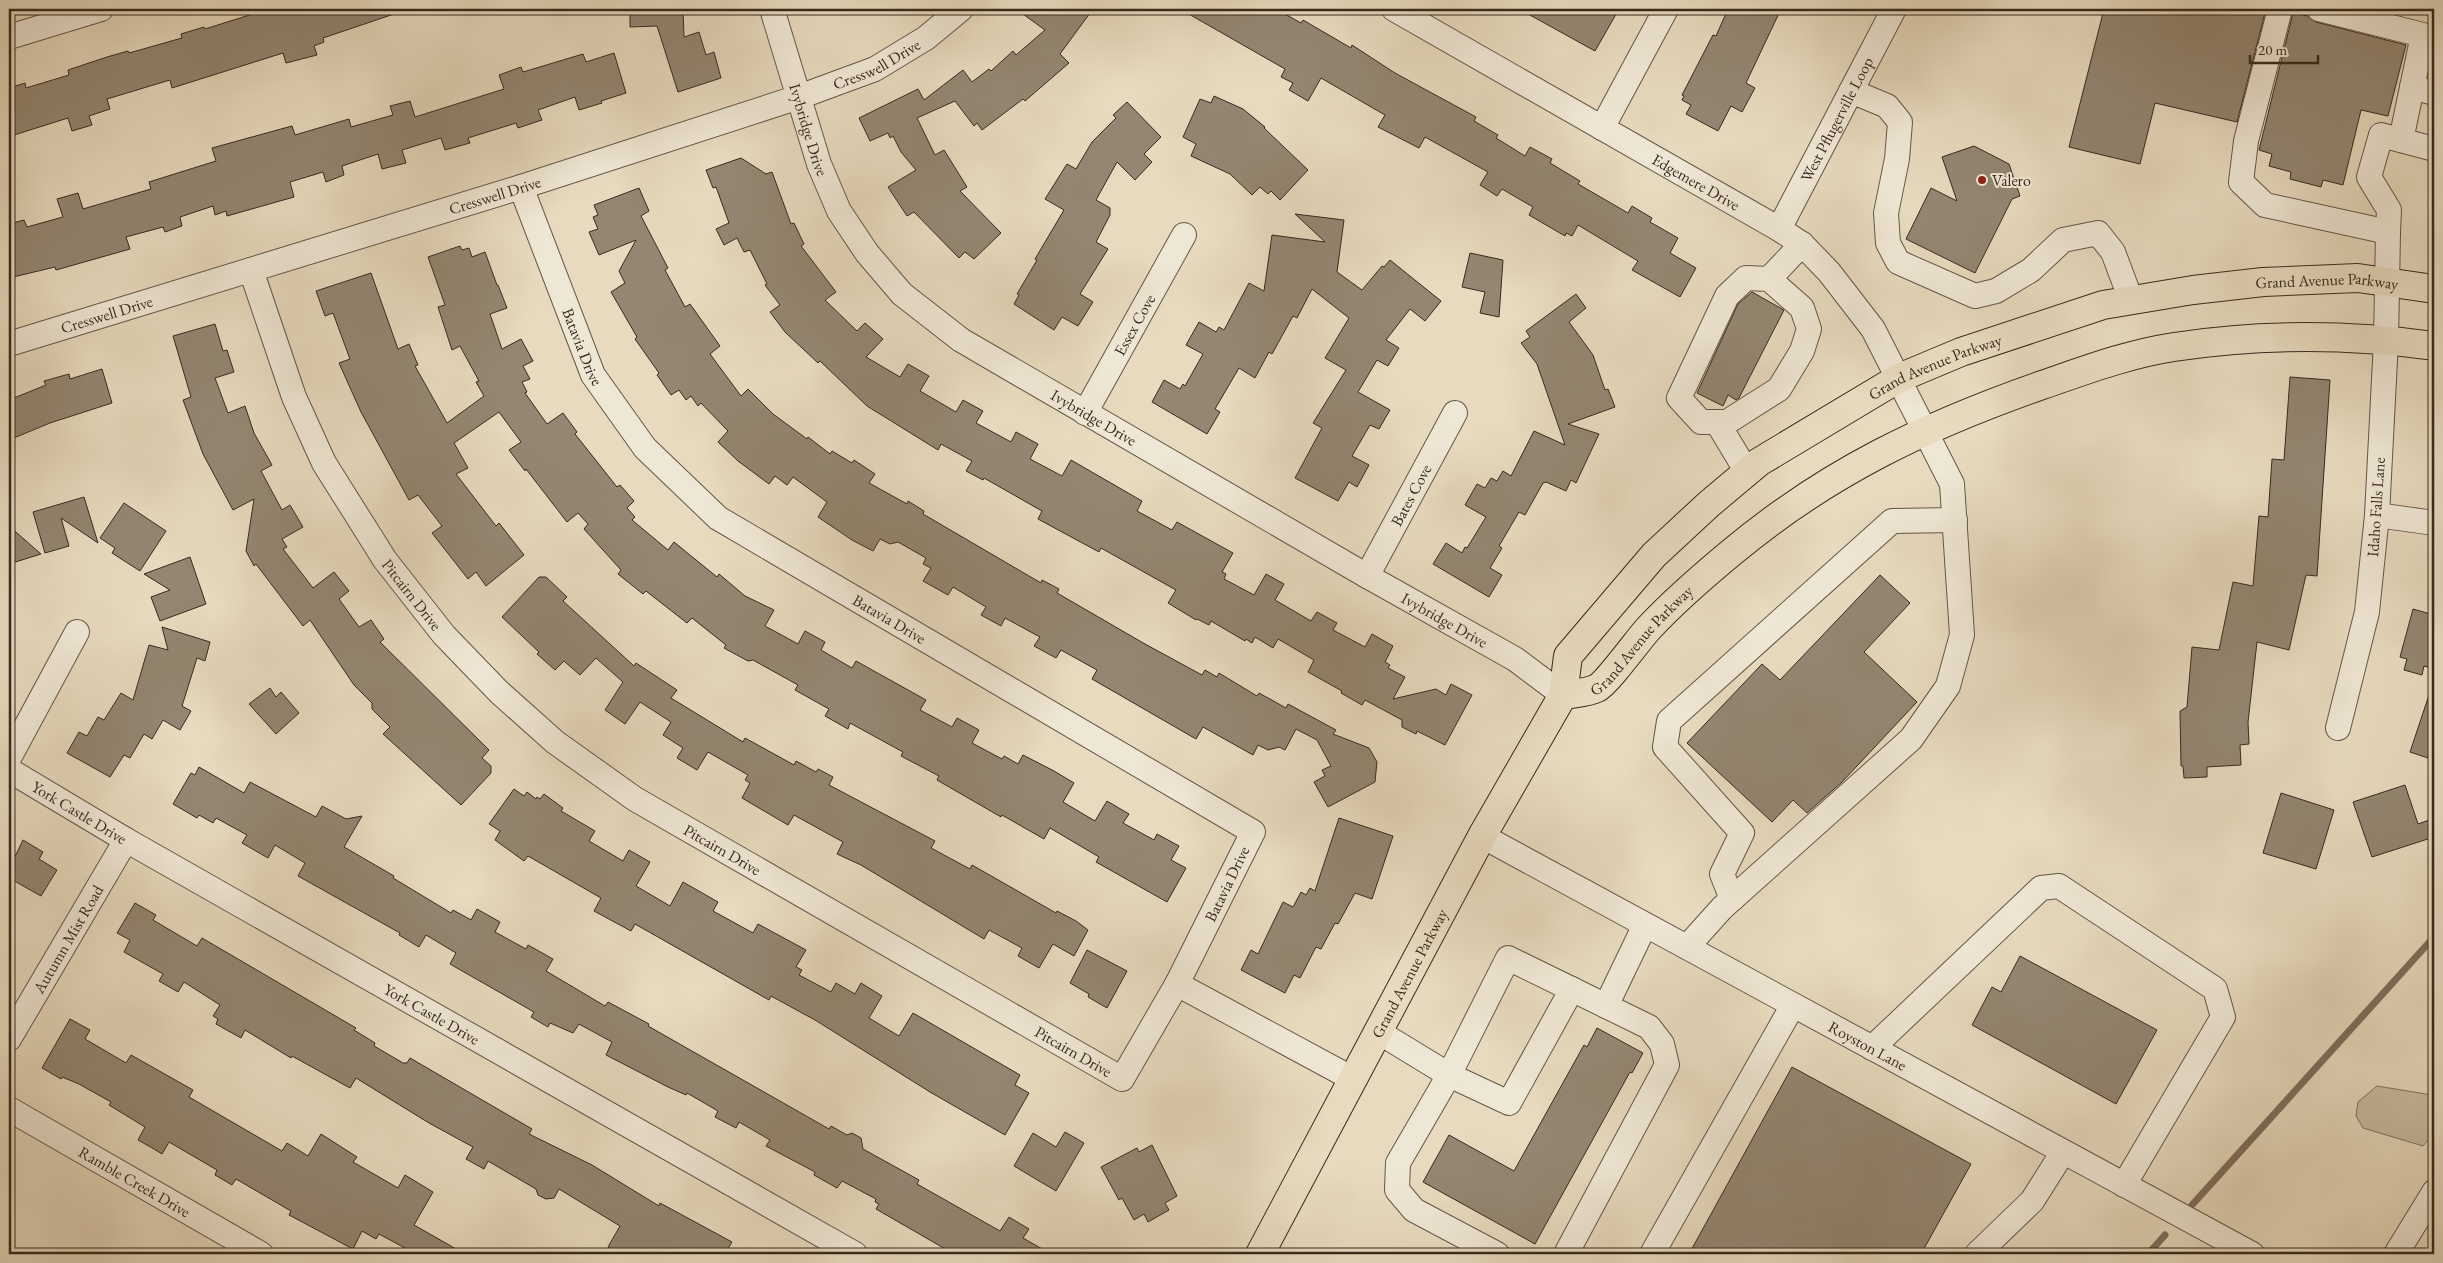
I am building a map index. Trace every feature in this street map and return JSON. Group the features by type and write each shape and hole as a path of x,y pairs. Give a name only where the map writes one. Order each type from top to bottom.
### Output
{"main road":[{"name":"Grand Avenue Parkway","path":"1260,1254 1482,836 1563,695 1568,656 1654,555 1758,462 1899,378 1961,352 2103,305 2193,290 2263,282 2358,278 2434,288"},
{"name":"Grand Avenue Parkway","path":"1563,695 1598,688 1649,628 1697,581 1780,515 1812,492 1855,466 1925,430 2003,399 2116,359 2175,347 2289,337 2336,337 2434,346"}],"street":[{"path":"9,37 100,9"},
{"name":"Ivybridge Drive","path":"772,9 819,164 839,211 868,253 902,294 961,340 1367,576 1515,659 1563,695"},
{"name":"Cresswell Drive","path":"9,344 521,187 799,97 875,69 926,38 961,9"},
{"name":"Edgemere Drive","path":"1394,9 1779,229 1802,244 1828,272 1873,329 1952,484 1962,635 1948,686 1911,739 1732,899 1687,947"},
{"path":"1602,128 1666,9"},
{"name":"West Pflugerville Loop","path":"1779,229 1894,9"},
{"path":"2280,9 2246,141 2241,182 2265,205 2388,232"},
{"path":"2320,9 2423,34 2423,90 2401,140 2434,149"},
{"path":"1851,90 1887,106 1900,122 1896,159 1886,213 1888,243 1898,262 1974,296 1996,291 2032,270 2063,240 2098,233 2114,252 2130,300"},
{"name":"Idaho Falls Lane","path":"2338,728 2368,612 2377,515 2386,341 2389,210 2369,177 2381,135 2401,140"},
{"name":"Batavia Drive","path":"521,187 593,375 645,448 718,518 1253,832 1177,984"},
{"name":"Essex Cove","path":"1085,413 1184,235"},
{"path":"1769,279 1802,244"},
{"name":"Pitcairn Drive","path":"251,270 294,397 324,463 384,560 444,635 499,692 555,742 635,798 1122,1079 1177,984"},
{"path":"1746,278 1769,279 1802,308 1809,328 1802,351 1779,389 1727,422 1701,422 1679,398 1727,296 1746,278"},
{"name":"Bates Cove","path":"1367,576 1455,413"},
{"path":"1717,422 1747,472"},
{"path":"2377,515 2434,523"},
{"path":"1732,899 1722,874 1742,833 1665,747 1669,721 1892,521 1955,520"},
{"path":"9,758 77,632"},
{"name":"York Castle Drive","path":"9,770 126,840 855,1254"},
{"name":"Royston Lane","path":"1482,836 2252,1254"},
{"name":"Autumn Mist Road","path":"9,1039 126,840"},
{"path":"1872,1048 2041,888 2059,886 2215,989 2223,1017 2124,1185"},
{"path":"1606,1006 1645,925"},
{"path":"1497,1254 1414,1210 1397,1190 1398,1163 1449,1075 1508,958 1649,1027 1662,1044 1667,1065 1566,1254"},
{"path":"1177,984 1353,1079"},
{"path":"1378,1031 1449,1075 1509,1103 1572,989"},
{"path":"1652,1254 1793,1005"},
{"name":"Ramble Creek Drive","path":"9,1109 261,1254"},
{"path":"1977,1254 2032,1201 2063,1152"},
{"path":"2396,1254 2434,1192"}],"shaded area":[{"path":"2377,1086 2432,1095 2434,1097 2434,1133 2423,1146 2363,1128 2356,1116 2358,1102"}],"building":[{"path":"282,9 400,9 400,12 323,38 324,42 314,46 317,55 286,63 283,53 172,88 170,80 107,99 110,109 89,116 92,125 72,131 68,118 14,135 9,118 9,88 25,83 26,88 69,75 68,70 107,57 128,51 129,53 182,38 181,34 204,27 205,29 259,12 260,15"},
{"path":"630,9 683,9 684,37 699,32 706,55 714,52 721,78 678,92 657,26 630,27"},
{"path":"1016,9 1093,9 1060,54 1069,63 1025,101 1023,99 982,130 977,123 974,126 955,101 917,118 935,155 944,150 967,187 960,191 1001,233 974,259 965,252 959,258 914,212 907,216 888,187 916,170 901,152 893,136 890,138 888,133 870,141 859,118 918,89 924,100 963,70 972,82 989,69 991,71 1013,51 1016,55 1045,30"},
{"path":"1180,9 1276,9 1301,23 1303,20 1351,48 1352,45 1395,73 1476,117 1474,121 1498,135 1496,138 1525,156 1530,147 1552,159 1550,163 1580,181 1578,184 1628,213 1632,206 1652,218 1650,222 1678,238 1670,253 1696,268 1680,297 1632,270 1638,261 1578,225 1572,236 1566,233 1565,236 1529,215 1533,207 1502,189 1497,196 1480,185 1488,172 1425,137 1419,148 1378,127 1385,115 1321,78 1308,101 1289,90 1293,83 1281,77 1285,69"},
{"path":"1519,9 1619,9 1595,51"},
{"path":"1728,9 1781,9 1746,83 1755,88 1742,112 1731,106 1718,131 1686,114 1691,105 1682,100 1684,96 1682,95 1713,35 1716,36"},
{"path":"2104,9 2266,9 2237,122 2155,103 2140,164 2069,147"},
{"path":"2293,13 2308,16 2316,22 2406,45 2388,116 2361,110 2343,185 2323,180 2321,187 2290,179 2291,172 2269,166 2272,154 2259,150"},
{"path":"614,53 626,93 601,101 602,103 579,110 575,97 538,110 542,120 518,128 516,123 468,138 470,143 445,150 441,138 402,150 406,163 382,169 378,154 342,166 344,175 326,182 323,172 290,182 294,197 227,216 226,211 215,215 213,206 180,217 182,226 165,232 163,227 126,237 130,249 56,270 55,267 9,278 9,224 24,220 27,227 63,217 57,199 78,193 83,209 151,189 149,182 216,161 212,148 292,126 295,135 349,119 351,127 393,115 390,106 410,101 415,117 504,89 499,75 521,67 523,72 583,54 586,62"},
{"path":"1214,96 1243,109 1265,127 1308,170 1280,200 1271,191 1268,194 1260,187 1252,195 1230,174 1191,156 1196,144 1183,137 1200,99 1211,103"},
{"path":"1127,102 1161,137 1144,154 1152,162 1135,180 1117,162 1096,200 1110,208 1110,215 1096,242 1108,249 1080,294 1093,302 1078,326 1062,317 1054,330 1014,304 1019,295 1017,294 1037,260 1035,259 1064,210 1045,199 1067,164 1076,169 1092,142 1116,118 1113,115"},
{"path":"1974,146 2009,164 2020,196 2012,199 1975,273 1906,239 1931,188 1957,201 1942,157"},
{"path":"741,158 766,174 772,172 791,224 794,223 804,244 801,246 836,292 825,300 857,331 865,323 883,339 866,357 900,377 908,364 929,376 920,391 956,412 963,400 983,411 976,423 1011,442 1016,432 1038,444 1030,459 1062,476 1071,460 1142,501 1137,511 1172,530 1177,522 1233,553 1222,572 1226,574 1224,579 1254,595 1266,574 1284,584 1275,600 1311,621 1317,612 1337,623 1333,630 1365,647 1372,634 1393,646 1385,662 1390,665 1388,668 1405,677 1393,699 1436,689 1446,695 1451,684 1472,695 1445,745 1417,731 1416,734 1402,727 1402,720 1365,700 1362,705 1341,693 1342,691 1308,672 1314,660 1278,639 1273,648 1255,637 1252,643 1246,639 1245,641 1211,621 1209,625 1196,620 1168,603 1176,590 1101,548 1099,552 1038,519 1042,511 984,478 983,480 966,471 972,461 941,444 938,450 867,406 820,361 818,363 785,332 770,312 780,305 765,285 767,284 750,250 744,252 737,238 724,245 716,229 729,223 716,187 713,188 706,170"},
{"path":"639,188 649,211 641,216 668,268 665,270 685,307 690,304 720,346 710,354 741,396 748,389 773,414 807,439 808,437 830,454 832,451 852,463 854,460 875,474 869,483 907,504 908,501 924,511 923,514 1041,583 1042,580 1059,589 1057,593 1145,644 1202,675 1205,670 1217,677 1219,673 1257,696 1259,693 1286,708 1288,704 1336,730 1333,734 1369,748 1377,762 1375,782 1328,807 1314,782 1325,776 1322,770 1331,766 1317,740 1296,729 1285,750 1279,747 1268,750 1258,745 1253,755 1203,727 1196,739 1092,679 1097,670 1061,650 1056,658 1034,646 1040,637 1005,618 1001,626 981,615 986,607 953,587 948,595 923,581 931,568 923,564 926,558 898,542 890,544 880,539 873,551 852,540 818,517 827,502 793,477 787,485 775,476 769,484 738,461 718,442 728,431 701,403 698,406 691,396 686,400 679,390 671,395 657,375 659,373 635,339 637,337 611,292 625,283 619,271 636,240 599,255 589,232 598,229 593,217 598,215 594,205"},
{"path":"1295,214 1344,220 1337,272 1362,290 1382,266 1384,267 1390,260 1441,301 1425,321 1410,309 1386,340 1399,348 1388,366 1377,360 1358,392 1390,410 1379,429 1370,425 1352,456 1369,465 1357,487 1349,482 1338,501 1295,478 1322,428 1313,423 1346,370 1325,358 1349,318 1312,289 1297,318 1293,316 1272,354 1269,352 1255,378 1239,368 1215,409 1220,412 1207,434 1152,402 1164,380 1180,389 1183,384 1185,386 1203,354 1186,345 1199,322 1216,332 1219,327 1224,330 1249,283 1264,291 1272,235 1325,242"},
{"path":"460,246 462,250 469,248 472,257 485,252 507,308 490,314 502,349 521,339 533,361 523,366 530,379 522,382 527,392 525,393 547,424 563,413 577,432 575,434 617,487 620,485 634,501 627,508 635,517 632,520 668,550 674,542 717,577 719,574 745,596 774,610 765,626 798,644 805,631 825,642 821,650 852,668 856,661 926,700 920,710 952,727 957,718 979,730 972,743 1002,759 1004,756 1018,764 1023,755 1054,771 1074,783 1063,802 1095,821 1107,801 1129,814 1123,823 1154,840 1157,834 1179,846 1171,860 1186,868 1167,902 1096,862 1099,857 1050,828 1044,839 937,780 939,776 901,756 903,752 850,723 848,729 825,716 829,709 795,690 798,685 753,660 748,661 724,648 726,645 692,618 687,623 646,591 643,594 618,574 621,570 584,529 588,524 578,513 567,522 526,469 525,471 509,450 521,442 499,412 454,443 468,468 456,474 496,526 499,523 524,555 486,586 476,572 468,579 432,533 442,526 418,495 409,500 361,412 339,363 350,359 333,313 325,316 316,291 371,273 398,349 409,344 418,365 415,366 447,423 484,396 476,382 479,381 460,346 452,350 438,307 445,305 428,257"},
{"path":"1470,253 1503,260 1499,317 1480,313 1485,292 1462,287"},
{"path":"1752,292 1784,310 1739,398 1736,400 1728,395 1723,406 1697,393 1738,304"},
{"path":"1576,294 1586,308 1569,322 1593,355 1605,390 1608,389 1615,407 1568,424 1599,434 1576,483 1571,480 1566,491 1546,482 1543,483 1525,515 1519,512 1499,546 1502,548 1490,568 1502,575 1489,597 1433,564 1446,543 1462,553 1465,547 1467,548 1486,517 1465,505 1477,484 1485,488 1491,478 1497,481 1503,471 1511,476 1534,431 1565,445 1537,364 1521,343 1530,337 1526,331"},
{"path":"215,324 223,351 227,350 234,372 215,378 228,413 245,406 254,433 272,465 261,471 282,510 290,505 303,527 282,539 287,547 283,549 313,588 334,572 349,591 339,599 359,627 371,620 384,639 380,642 489,750 482,758 491,766 491,773 461,805 383,734 390,727 372,709 372,703 354,685 310,620 303,626 256,564 254,566 246,551 254,499 233,510 203,454 183,400 191,397 173,336"},
{"path":"102,369 112,403 50,423 9,440 9,400 46,385 44,381 69,374 70,379"},
{"path":"2290,377 2330,380 2317,576 2306,575 2289,650 2257,642 2248,722 2249,744 2240,745 2241,765 2207,767 2207,777 2184,778 2183,766 2181,766 2180,711 2187,707 2192,647 2219,650 2233,582 2253,586 2259,516 2268,517 2272,459 2284,460"},
{"path":"84,497 98,543 61,518 69,546 45,553 33,512"},
{"path":"124,503 166,531 140,571 112,553 115,548 100,538"},
{"path":"9,526 41,554 9,564"},
{"path":"190,557 206,604 160,621 151,597 170,590 144,574"},
{"path":"1880,575 1910,603 1864,652 1917,702 1842,782 1807,813 1793,800 1772,822 1687,743 1762,664 1780,680"},
{"path":"539,577 546,577 567,597 563,601 634,666 636,663 677,690 671,698 743,742 745,738 794,765 796,761 816,772 818,769 833,777 829,785 935,841 931,848 970,869 972,865 1056,913 1057,911 1076,921 1088,930 1074,956 1053,944 1039,968 1018,956 1022,948 989,930 984,939 861,865 837,854 843,842 794,815 788,825 742,798 750,783 745,780 748,775 708,752 697,770 677,758 683,748 663,735 671,722 640,702 625,724 605,710 623,682 596,658 580,675 564,661 555,670 502,617"},
{"path":"2413,609 2434,615 2434,669 2424,666 2422,675 2404,670 2407,659 2400,657"},
{"path":"162,627 210,642 205,661 197,658 182,706 191,711 180,730 163,720 152,739 144,734 130,758 124,755 110,777 67,753 79,732 87,736 98,717 104,720 121,693 133,700 149,645 168,650"},
{"path":"270,688 276,697 281,692 299,713 276,734 249,704"},
{"path":"2431,689 2434,689 2434,760 2410,752"},
{"path":"199,767 244,793 250,782 316,817 322,806 346,819 362,816 344,847 394,876 393,878 451,913 453,910 471,920 477,909 500,922 495,932 526,949 528,945 553,959 546,971 605,1006 608,1002 649,1024 648,1026 829,1129 831,1126 847,1135 852,1133 861,1138 863,1149 919,1180 917,1184 1000,1231 1009,1217 1029,1229 1023,1238 1051,1254 954,1254 876,1209 879,1204 875,1202 876,1199 842,1181 837,1188 814,1175 815,1172 766,1146 770,1140 739,1122 736,1128 715,1117 718,1111 687,1093 686,1095 668,1087 606,1055 612,1042 579,1024 573,1033 550,1023 548,1027 531,1017 534,1012 450,964 456,953 426,935 419,947 399,935 400,933 298,876 305,863 275,845 268,858 242,843 247,835 216,818 213,823 199,815 197,818 173,804 191,773 195,775"},
{"path":"2405,785 2418,824 2429,820 2434,837 2372,857 2353,802"},
{"path":"514,789 524,796 527,792 536,799 537,797 540,799 544,794 563,808 561,811 595,831 589,841 623,861 629,850 650,862 636,886 670,906 683,882 718,902 713,911 753,933 758,924 806,950 796,967 802,970 799,975 831,992 836,983 855,994 861,983 882,996 869,1018 899,1036 913,1013 1020,1075 1015,1085 1029,1093 1005,1135 930,1092 815,1020 771,996 769,1000 635,924 631,931 594,911 601,898 528,856 524,861 495,840 500,831 489,824"},
{"path":"2281,793 2334,810 2316,869 2263,853"},
{"path":"1339,818 1393,836 1372,899 1355,893 1338,924 1335,923 1321,949 1316,947 1300,978 1294,975 1285,993 1241,970 1251,950 1258,954 1283,902 1293,907 1301,892 1306,895 1310,888 1315,891"},
{"path":"23,840 43,852 39,859 57,870 41,896 9,878 9,869"},
{"path":"135,903 156,915 153,920 197,946 202,938 356,1028 354,1030 375,1043 374,1046 403,1063 407,1063 410,1058 532,1129 529,1134 592,1165 659,1206 660,1203 732,1242 725,1254 620,1254 608,1247 620,1226 559,1189 554,1198 546,1199 538,1195 536,1189 488,1161 484,1169 466,1159 473,1147 429,1123 356,1078 350,1088 292,1056 291,1058 245,1030 241,1038 216,1024 218,1019 213,1016 220,1005 184,982 178,992 159,981 163,974 124,952 130,940 117,933"},
{"path":"1087,950 1127,971 1107,1008 1088,997 1089,994 1070,983"},
{"path":"2020,956 2157,1030 2116,1104 1972,1025 1992,987 2001,992"},
{"path":"70,1019 90,1030 85,1039 126,1063 131,1055 193,1090 189,1097 282,1151 287,1143 308,1156 321,1134 357,1157 353,1162 398,1188 405,1175 433,1192 414,1225 465,1254 416,1254 379,1234 376,1239 362,1231 353,1249 289,1215 291,1211 236,1179 232,1185 215,1175 217,1170 169,1142 162,1154 138,1140 145,1127 109,1105 111,1102 79,1084 62,1077 61,1079 42,1068"},
{"path":"1597,1028 1643,1053 1632,1073 1630,1072 1535,1244 1423,1182 1449,1135 1514,1171 1584,1045 1587,1047"},
{"path":"1792,1067 1971,1164 1921,1254 1689,1254"},
{"path":"1065,1132 1084,1143 1056,1191 1014,1166 1033,1133 1056,1147"},
{"path":"1152,1145 1177,1196 1165,1203 1169,1210 1148,1222 1144,1214 1134,1220 1122,1198 1119,1200 1101,1167 1137,1148 1139,1152"}],"waterway":[{"path":"2192,1205 2434,937"},
{"path":"2148,1254 2165,1235"}],"place":[{"name":"Valero","path":"1982,180"}]}
